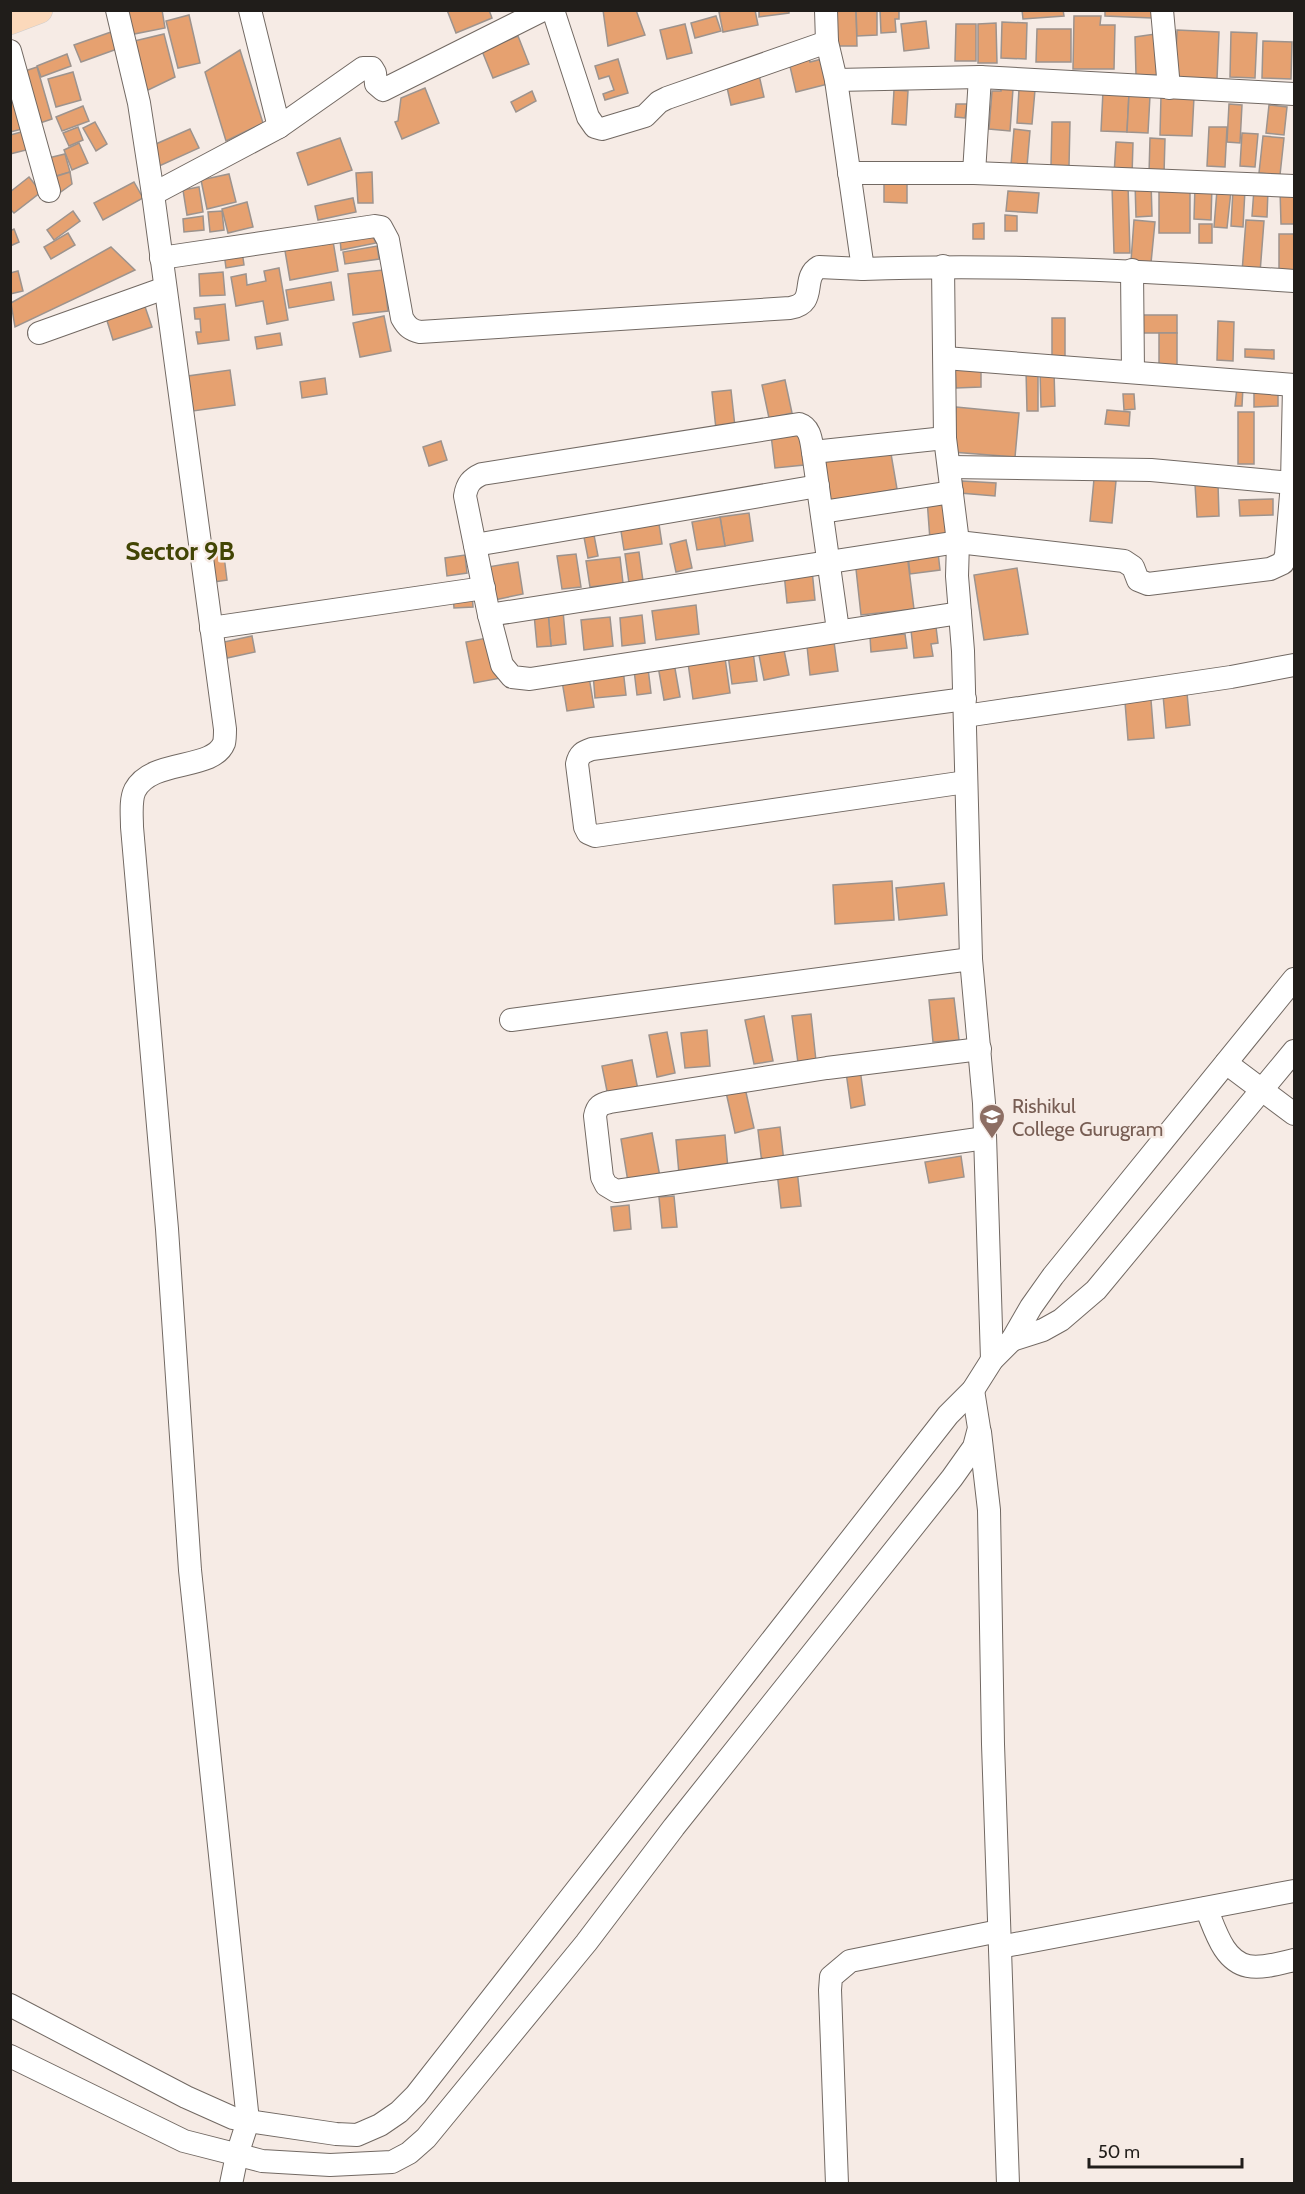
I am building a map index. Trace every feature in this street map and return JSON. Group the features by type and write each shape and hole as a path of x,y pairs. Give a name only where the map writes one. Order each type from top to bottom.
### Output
{"main road":[{"path":"11,22 39,10"}],"street":[{"path":"117,10 139,103 153,194 225,729 224,744 215,754 161,770 145,779 135,790 132,827 166,1229 190,1570 248,2121 231,2184"},
{"path":"250,10 279,127"},
{"path":"153,194 279,127 363,68 372,68 376,84 383,90 543,10"},
{"path":"553,10 588,117 595,127 602,129 645,116 659,102 667,98 827,42"},
{"path":"826,10 827,42 836,80 862,269"},
{"path":"1162,10 1169,88"},
{"path":"10,51 49,191"},
{"path":"836,80 980,77 1294,94"},
{"path":"974,173 980,77"},
{"path":"849,173 974,173 1294,186"},
{"path":"161,258 375,225 381,227 388,240 402,318 412,331 420,332 790,308 799,306 804,301 808,294 811,275 819,267 862,269 943,266 1132,270 1294,280"},
{"path":"943,266 945,438 958,542 965,707 971,959 980,1049 985,1138 993,1360"},
{"path":"1132,270 1133,372"},
{"path":"39,333 165,288"},
{"path":"489,615 958,542 1124,561 1133,567 1138,580 1148,584 1270,569 1283,563 1286,555 1292,483 1294,386 945,358"},
{"path":"838,630 813,452 807,428 799,424 482,474 472,479 466,487 465,496 489,615 502,665 512,677 522,679 960,613"},
{"path":"813,452 945,438"},
{"path":"950,467 1151,471 1292,483"},
{"path":"475,545 818,486"},
{"path":"822,512 952,492"},
{"path":"211,628 484,588"},
{"path":"966,782 594,836 588,833 585,827 577,764 578,756 592,749 1232,677 1294,665"},
{"path":"511,1020 971,959"},
{"path":"10,2005 186,2097 233,2118 336,2134 357,2135 380,2125 405,2106 424,2085 682,1757 948,1415 973,1390 993,1360 1012,1340 1031,1307 1053,1276 1294,979"},
{"path":"980,1049 827,1068 610,1102 596,1108 595,1116 602,1178 606,1185 616,1191 985,1138"},
{"path":"1012,1340 1042,1330 1061,1320 1096,1290 1294,1051"},
{"path":"1226,1063 1294,1113"},
{"path":"973,1390 989,1510 992,1732 1008,2184"},
{"path":"10,2056 184,2141 262,2162 371,2164 392,2162 409,2153 426,2138 586,1944 674,1827 952,1478 974,1447 979,1428"},
{"path":"837,2184 830,1990 831,1977 850,1961 1206,1908 1294,1891"},
{"path":"1206,1908 1225,1950 1235,1960 1248,1966 1294,1960"}],"building":[{"path":"124,10 162,10 165,28 129,35"},
{"path":"447,10 489,10 492,18 456,33"},
{"path":"603,10 636,10 645,35 608,46"},
{"path":"755,10 758,25 723,32 719,12"},
{"path":"759,10 789,10 789,13 759,17"},
{"path":"829,10 856,10 857,46 830,46"},
{"path":"856,10 877,10 877,35 857,36"},
{"path":"880,10 899,10 899,19 895,19 896,32 881,33"},
{"path":"1022,10 1063,10 1064,16 1023,19"},
{"path":"1105,10 1153,10 1152,18 1105,16"},
{"path":"189,15 200,63 178,68 166,21"},
{"path":"716,16 721,31 695,38 691,23"},
{"path":"1074,16 1101,16 1100,25 1115,25 1114,69 1073,69"},
{"path":"926,21 929,48 904,51 901,24"},
{"path":"1002,22 1027,23 1026,59 1001,58"},
{"path":"996,23 997,63 978,63 978,24"},
{"path":"685,24 692,53 667,59 660,30"},
{"path":"956,24 976,24 976,61 955,61"},
{"path":"1037,29 1071,29 1071,62 1036,62"},
{"path":"1177,30 1219,32 1217,79 1175,78"},
{"path":"111,32 117,49 81,62 74,45"},
{"path":"1231,32 1257,33 1255,78 1230,77"},
{"path":"164,34 175,77 140,94 130,42"},
{"path":"1155,34 1161,75 1136,75 1135,37"},
{"path":"518,36 529,64 493,78 482,51"},
{"path":"1263,41 1292,42 1291,79 1262,78"},
{"path":"240,50 263,123 226,141 205,72"},
{"path":"67,54 71,66 41,77 37,66"},
{"path":"809,58 810,62 822,59 828,84 796,92 789,62"},
{"path":"618,59 628,93 605,100 603,94 614,90 609,76 599,79 595,66"},
{"path":"37,67 52,119 34,125 19,73"},
{"path":"73,72 81,100 56,107 48,79"},
{"path":"759,75 764,97 731,105 726,83"},
{"path":"425,88 439,123 402,139 395,122 398,121 401,98"},
{"path":"1001,88 1013,89 1010,131 989,129 992,91 1001,91"},
{"path":"10,89 30,127 10,132"},
{"path":"1019,89 1035,90 1032,124 1017,123"},
{"path":"894,90 908,91 906,125 892,124"},
{"path":"532,91 536,101 516,112 511,102"},
{"path":"1103,91 1129,92 1127,132 1101,131"},
{"path":"1129,95 1150,96 1148,133 1127,132"},
{"path":"1161,96 1194,97 1192,136 1160,135"},
{"path":"956,104 967,104 965,118 955,117"},
{"path":"1229,104 1242,105 1240,143 1227,142"},
{"path":"1269,105 1287,107 1284,135 1266,133"},
{"path":"83,106 89,121 62,131 56,117"},
{"path":"95,122 107,144 96,151 83,128"},
{"path":"1052,122 1070,122 1069,166 1051,166"},
{"path":"78,127 83,140 69,146 63,133"},
{"path":"1209,127 1227,127 1225,167 1207,166"},
{"path":"190,129 199,148 157,167 149,147"},
{"path":"1014,129 1030,131 1027,166 1011,165"},
{"path":"25,131 30,149 10,154 10,135"},
{"path":"1242,133 1258,134 1255,167 1240,166"},
{"path":"1263,136 1284,138 1280,175 1259,173"},
{"path":"340,138 352,170 308,185 297,153"},
{"path":"1150,138 1165,139 1164,174 1149,174"},
{"path":"1116,142 1133,143 1132,176 1114,175"},
{"path":"79,143 88,163 72,170 64,150"},
{"path":"65,154 70,172 49,178 44,159"},
{"path":"70,172 72,184 55,196 48,179"},
{"path":"372,172 373,203 358,203 356,173"},
{"path":"229,174 236,202 207,209 201,180"},
{"path":"29,177 41,192 14,213 10,209 10,192"},
{"path":"884,180 907,180 907,203 884,202"},
{"path":"1151,181 1152,216 1136,217 1135,182"},
{"path":"134,182 143,198 103,220 94,203"},
{"path":"1128,185 1130,253 1114,253 1112,186"},
{"path":"1195,185 1212,185 1211,220 1194,219"},
{"path":"199,187 203,212 187,215 183,190"},
{"path":"1233,189 1245,190 1243,227 1231,226"},
{"path":"1254,189 1268,190 1267,217 1252,216"},
{"path":"1294,189 1294,224 1281,224 1280,190"},
{"path":"1217,190 1231,191 1227,228 1214,227"},
{"path":"1008,191 1039,193 1037,213 1006,211"},
{"path":"1159,191 1190,191 1190,233 1159,233"},
{"path":"353,198 356,212 318,220 315,206"},
{"path":"247,202 253,227 228,233 222,209"},
{"path":"73,211 80,221 54,240 47,230"},
{"path":"222,211 224,230 210,232 208,212"},
{"path":"1005,215 1017,216 1017,231 1005,231"},
{"path":"203,216 204,230 184,232 183,219"},
{"path":"1134,220 1155,222 1151,263 1131,261"},
{"path":"1246,220 1264,221 1260,273 1242,272"},
{"path":"984,223 984,239 973,239 973,224"},
{"path":"1199,224 1212,224 1212,243 1199,243"},
{"path":"14,229 19,242 10,246 10,231"},
{"path":"68,233 75,245 51,259 44,247"},
{"path":"371,233 376,243 341,250 340,238"},
{"path":"1279,234 1294,234 1294,276 1279,276"},
{"path":"332,235 338,271 290,280 284,245"},
{"path":"377,246 379,259 345,264 343,252"},
{"path":"111,247 135,270 15,327 11,303"},
{"path":"242,251 244,265 226,268 224,253"},
{"path":"279,268 288,320 267,324 263,301 236,306 231,277 246,274 247,285 266,281 264,271"},
{"path":"383,270 388,311 353,315 348,274"},
{"path":"18,271 23,291 10,294 10,273"},
{"path":"223,272 225,295 200,296 199,274"},
{"path":"331,282 334,300 289,308 286,290"},
{"path":"142,298 152,327 113,340 104,311"},
{"path":"225,304 229,340 198,344 196,332 201,332 200,319 195,319 194,308"},
{"path":"1139,315 1177,315 1177,333 1139,333"},
{"path":"384,316 391,351 360,357 353,323"},
{"path":"1052,318 1065,318 1065,357 1052,357"},
{"path":"1218,321 1234,322 1233,361 1217,360"},
{"path":"280,333 282,345 257,349 255,337"},
{"path":"1159,333 1177,333 1177,368 1159,368"},
{"path":"1245,349 1274,350 1274,359 1245,357"},
{"path":"955,369 981,369 981,387 956,388"},
{"path":"230,370 235,405 193,411 188,376"},
{"path":"1026,370 1038,370 1038,411 1027,411"},
{"path":"1040,371 1054,371 1055,406 1041,407"},
{"path":"325,378 327,394 302,398 300,382"},
{"path":"785,380 792,413 769,418 762,385"},
{"path":"1237,387 1243,387 1242,406 1235,406"},
{"path":"731,390 735,427 716,429 712,392"},
{"path":"1254,393 1278,393 1278,406 1254,407"},
{"path":"1123,394 1134,394 1135,409 1124,410"},
{"path":"956,407 1019,413 1015,457 952,452"},
{"path":"1107,410 1130,412 1129,426 1105,424"},
{"path":"1238,412 1254,412 1254,464 1238,464"},
{"path":"801,433 804,465 775,468 771,435"},
{"path":"441,441 447,460 429,466 423,447"},
{"path":"890,448 897,489 826,502 819,461"},
{"path":"1094,479 1116,481 1112,523 1090,521"},
{"path":"962,481 996,483 995,496 960,493"},
{"path":"1195,484 1218,484 1219,516 1197,517"},
{"path":"948,497 951,538 930,540 927,499"},
{"path":"1273,499 1273,515 1240,516 1239,500"},
{"path":"749,513 753,541 725,546 720,517"},
{"path":"720,517 725,546 697,550 692,522"},
{"path":"659,524 662,544 624,550 621,531"},
{"path":"593,530 598,556 588,558 583,532"},
{"path":"686,540 692,568 676,572 670,544"},
{"path":"223,548 227,580 207,583 203,552"},
{"path":"639,552 643,581 629,583 625,554"},
{"path":"938,552 940,570 910,574 908,555"},
{"path":"576,554 581,587 562,589 557,556"},
{"path":"907,554 914,609 861,615 855,560"},
{"path":"465,555 467,573 447,576 445,558"},
{"path":"620,557 623,583 590,587 586,561"},
{"path":"518,562 523,594 494,600 488,567"},
{"path":"1017,568 1028,634 984,640 974,575"},
{"path":"812,570 815,600 787,603 784,573"},
{"path":"472,592 473,607 454,608 453,594"},
{"path":"696,605 699,634 656,640 652,611"},
{"path":"563,611 566,644 551,646 548,612"},
{"path":"548,612 551,646 537,647 534,614"},
{"path":"642,615 645,643 622,646 620,618"},
{"path":"610,617 613,646 584,650 581,620"},
{"path":"936,627 938,643 931,644 933,656 914,658 911,630"},
{"path":"905,634 907,648 871,652 870,637"},
{"path":"252,636 255,652 227,658 224,642"},
{"path":"492,637 501,678 474,683 466,642"},
{"path":"834,642 838,671 810,675 807,646"},
{"path":"784,650 789,675 764,680 759,655"},
{"path":"753,652 757,681 732,684 728,655"},
{"path":"725,658 730,693 693,699 688,663"},
{"path":"674,663 680,697 664,700 658,666"},
{"path":"648,668 651,693 637,695 634,670"},
{"path":"623,669 626,695 595,698 593,673"},
{"path":"589,677 594,707 567,711 562,681"},
{"path":"1187,693 1190,725 1166,728 1163,695"},
{"path":"1151,700 1154,738 1128,740 1125,702"},
{"path":"892,881 894,920 835,924 833,885"},
{"path":"944,883 947,915 899,920 896,888"},
{"path":"954,998 959,1040 933,1042 929,1000"},
{"path":"811,1014 816,1061 798,1063 792,1016"},
{"path":"764,1016 773,1061 754,1064 745,1020"},
{"path":"707,1030 710,1066 685,1068 681,1033"},
{"path":"667,1032 675,1073 657,1077 649,1035"},
{"path":"632,1060 638,1090 608,1096 602,1066"},
{"path":"860,1069 865,1105 851,1108 846,1072"},
{"path":"745,1088 754,1128 735,1133 726,1092"},
{"path":"780,1127 784,1162 762,1164 758,1130"},
{"path":"652,1133 660,1177 628,1182 621,1139"},
{"path":"725,1135 728,1169 679,1174 676,1140"},
{"path":"961,1156 964,1177 929,1183 925,1162"},
{"path":"797,1170 801,1206 781,1208 777,1172"},
{"path":"674,1196 677,1227 662,1228 659,1197"},
{"path":"629,1205 631,1229 614,1231 611,1207"}],"place":[{"name":"Rishikul College Gurugram","path":"992,1140"}],"district":[{"name":"Sector 9B","path":"180,551"}]}
